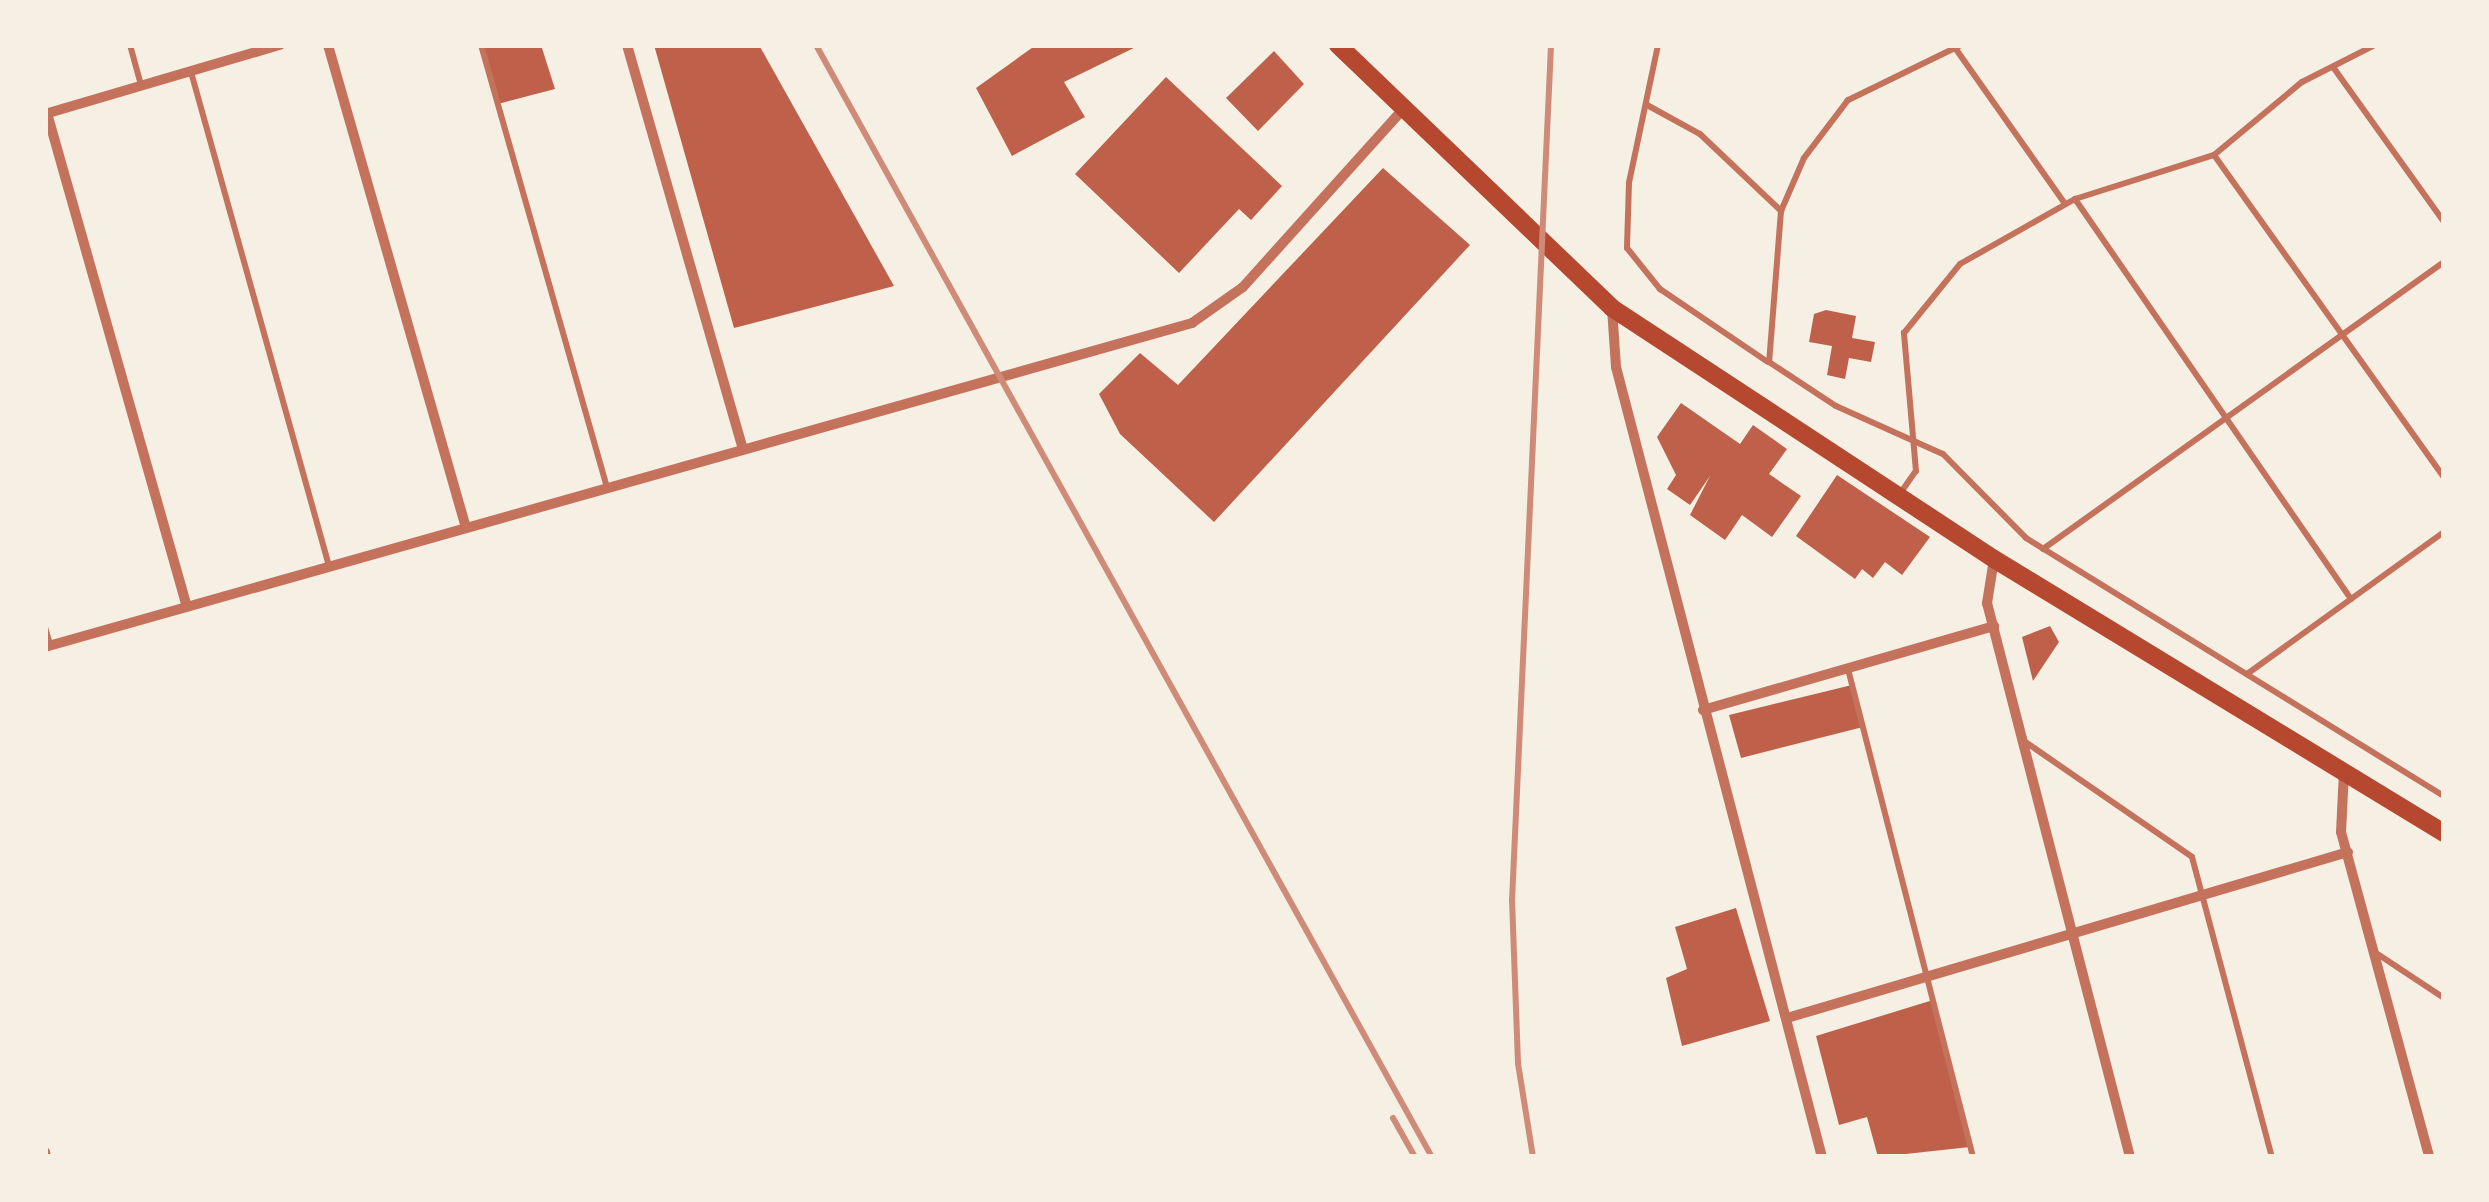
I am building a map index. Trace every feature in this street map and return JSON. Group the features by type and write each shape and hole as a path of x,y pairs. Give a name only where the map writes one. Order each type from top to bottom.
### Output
{"main road":[{"path":"1338,45 1612,308 1994,559 2444,833"}],"street":[{"path":"187,607 46,113 278,45"},
{"path":"328,45 466,528"},
{"path":"627,45 743,449"},
{"path":"48,646 1192,324 1243,287 1404,108"},
{"path":"1612,308 1616,367 1822,1157"},
{"path":"1994,559 1986,591 2130,1157"},
{"path":"1703,710 1994,626"},
{"path":"2345,770 2338,798 2348,852 2429,1157"},
{"path":"1787,1018 2204,891 2348,852"}],"lane":[{"path":"130,45 141,86"},
{"path":"481,45 606,488"},
{"path":"1658,45 1624,217 1630,257 1660,289 1768,362 1960,465 1995,511 2044,549 2444,796"},
{"path":"1898,496 1916,471 1900,362 1914,313 1960,264 2074,199 2214,155 2333,67 2375,45"},
{"path":"1768,362 1781,211 1804,158 1848,100 1956,46 2066,204"},
{"path":"2333,67 2444,222"},
{"path":"191,71 329,566"},
{"path":"1646,104 1700,134 1781,211"},
{"path":"2214,155 2444,478"},
{"path":"2074,199 2223,420 2351,599"},
{"path":"2044,549 2444,262"},
{"path":"2246,674 2444,532"},
{"path":"45,626 48,646"},
{"path":"1848,669 1973,1157"},
{"path":"2023,741 2192,857 2272,1157"},
{"path":"2376,953 2444,998"}],"building":[{"path":"481,45 541,45 555,89 498,104"},
{"path":"654,45 759,45 894,286 734,328"},
{"path":"1036,45 1140,45 1064,82 1085,117 1012,156 976,88"},
{"path":"1274,51 1304,84 1258,131 1226,98"},
{"path":"1166,77 1282,186 1251,220 1239,209 1179,273 1075,174"},
{"path":"1383,168 1470,245 1214,522 1120,434 1099,394 1140,353 1178,385"},
{"path":"1826,310 1856,316 1852,338 1875,342 1871,362 1849,358 1845,379 1827,375 1832,346 1809,342 1814,314"},
{"path":"1681,403 1740,444 1753,425 1787,449 1769,474 1801,496 1772,537 1742,515 1725,540 1690,515 1710,476 1690,505 1667,489 1676,475 1657,437"},
{"path":"1837,475 1930,537 1902,575 1885,562 1873,578 1862,569 1855,579 1796,536"},
{"path":"2050,626 2059,642 2033,681 2022,637"},
{"path":"1852,685 1863,727 1741,758 1729,715"},
{"path":"1736,908 1770,1021 1682,1046 1666,978 1687,969 1675,927"},
{"path":"1933,1000 1970,1147 1878,1157 1867,1117 1839,1125 1816,1036"}],"railway":[{"path":"816,45 1432,1157"},
{"path":"1533,1157 1518,1063 1512,901 1551,45"},
{"path":"1393,1118 1415,1157"}]}
